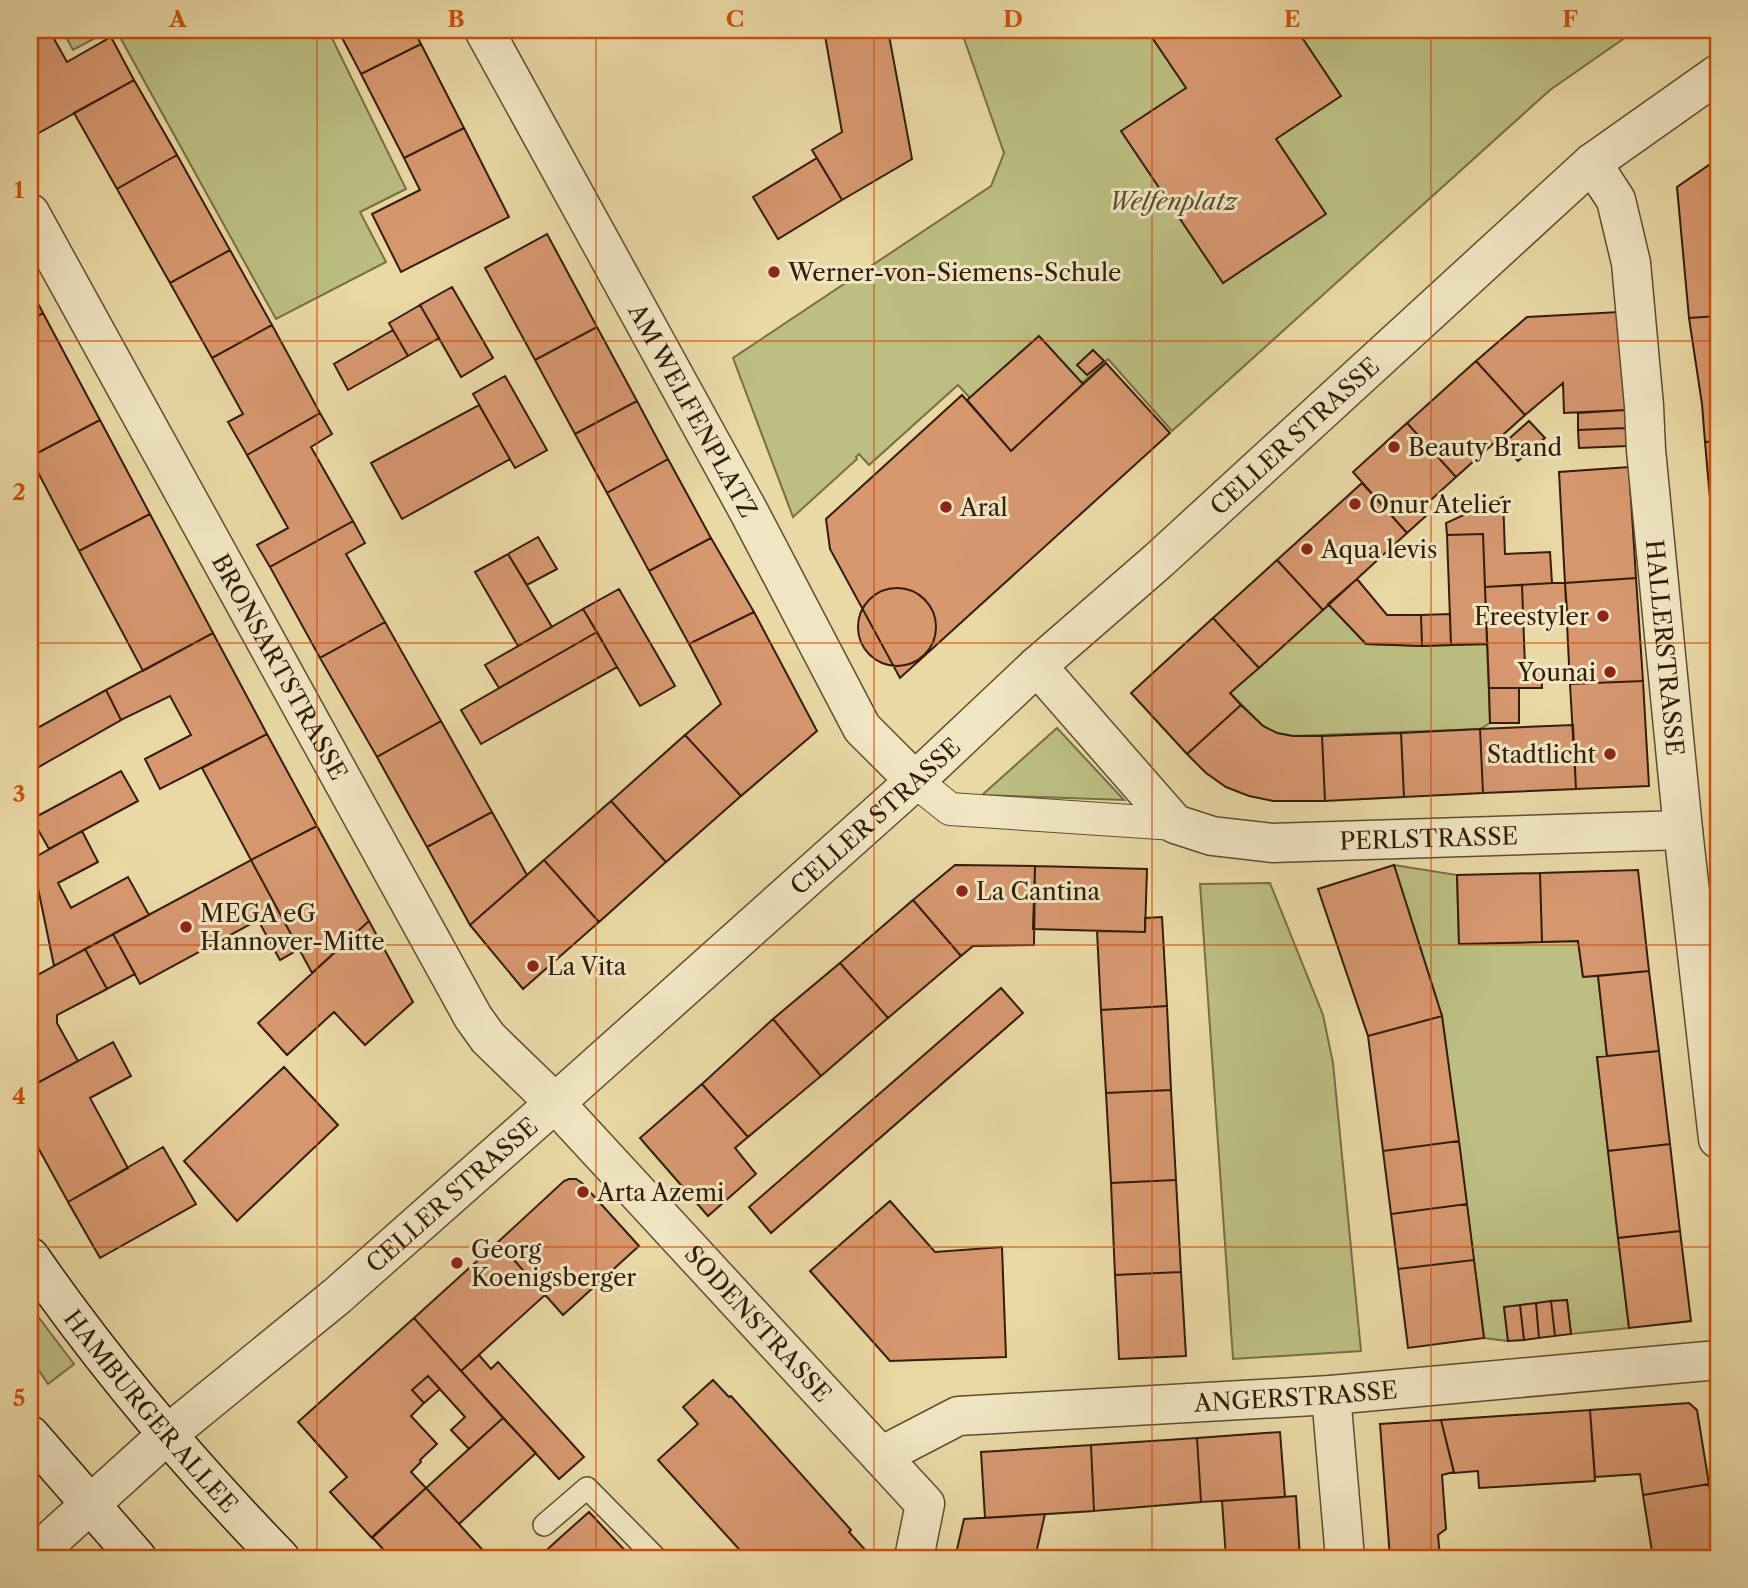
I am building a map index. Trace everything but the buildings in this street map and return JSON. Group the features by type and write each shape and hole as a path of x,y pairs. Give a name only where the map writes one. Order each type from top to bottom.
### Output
{"street":[{"name":"AM WELFENPLATZ","path":"484,30 749,512 862,728 915,781"},
{"name":"CELLER STRASSE","path":"31,1558 168,1434 337,1296 555,1103 915,781 1037,666 1159,560 1592,163 1718,74"},
{"name":"HALLERSTRASSE","path":"1592,163 1616,200 1631,263 1646,450 1683,830 1718,1139"},
{"name":"BRONSARTSTRASSE","path":"30,213 473,1017 488,1038 555,1103"},
{"path":"1037,666 1175,824"},
{"name":"PERLSTRASSE","path":"915,781 950,810 1175,824 1212,836 1272,843 1683,830"},
{"name":"SODENSTRASSE","path":"555,1103 925,1504 914,1558"},
{"name":"HAMBURGER ALLEE","path":"30,1257 59,1298 168,1434 280,1558"},
{"name":"ANGERSTRASSE","path":"881,1456 958,1416 1331,1395 1718,1360"},
{"path":"1331,1395 1345,1558"},
{"path":"30,1436 136,1558"}],"lane":[{"path":"544,1525 587,1488 656,1558"}],"green space":[{"path":"62,30 110,30 73,50"},
{"path":"116,30 328,30 406,189 360,212 386,262 276,319"},
{"name":"Welfenplatz","path":"961,30 1636,30 1550,90 1172,431 1108,359 1082,383 970,398 958,385 869,465 859,454 857,459 793,517 733,358 991,186 1004,153"},
{"path":"1328,604 1366,644 1487,644 1490,723 1480,729 1293,736 1277,733 1263,726 1230,693"},
{"path":"1057,728 1124,800 982,795"},
{"path":"1394,865 1457,875 1459,944 1578,941 1583,977 1598,976 1607,1056 1597,1058 1629,1328 1571,1334 1567,1300 1504,1307 1508,1341 1484,1338 1442,1016"},
{"path":"1270,883 1323,1015 1333,1063 1361,1351 1233,1359 1200,884"},
{"path":"30,1306 74,1364 48,1384 30,1357"}],"place":[{"name":"Werner-von-Siemens-Schule","path":"774,272"},
{"name":"Beauty Brand","path":"1394,447"},
{"name":"Onur Atelier","path":"1355,504"},
{"name":"Aral","path":"946,507"},
{"name":"Aqua levis","path":"1307,549"},
{"name":"Freestyler","path":"1603,616"},
{"name":"Younai","path":"1610,672"},
{"name":"Stadtlicht","path":"1610,754"},
{"name":"La Cantina","path":"962,891"},
{"name":"MEGA eG Hannover-Mitte","path":"186,927"},
{"name":"La Vita","path":"533,966"},
{"name":"Arta Azemi","path":"583,1192"},
{"name":"Georg Koenigsberger","path":"457,1263"}]}
